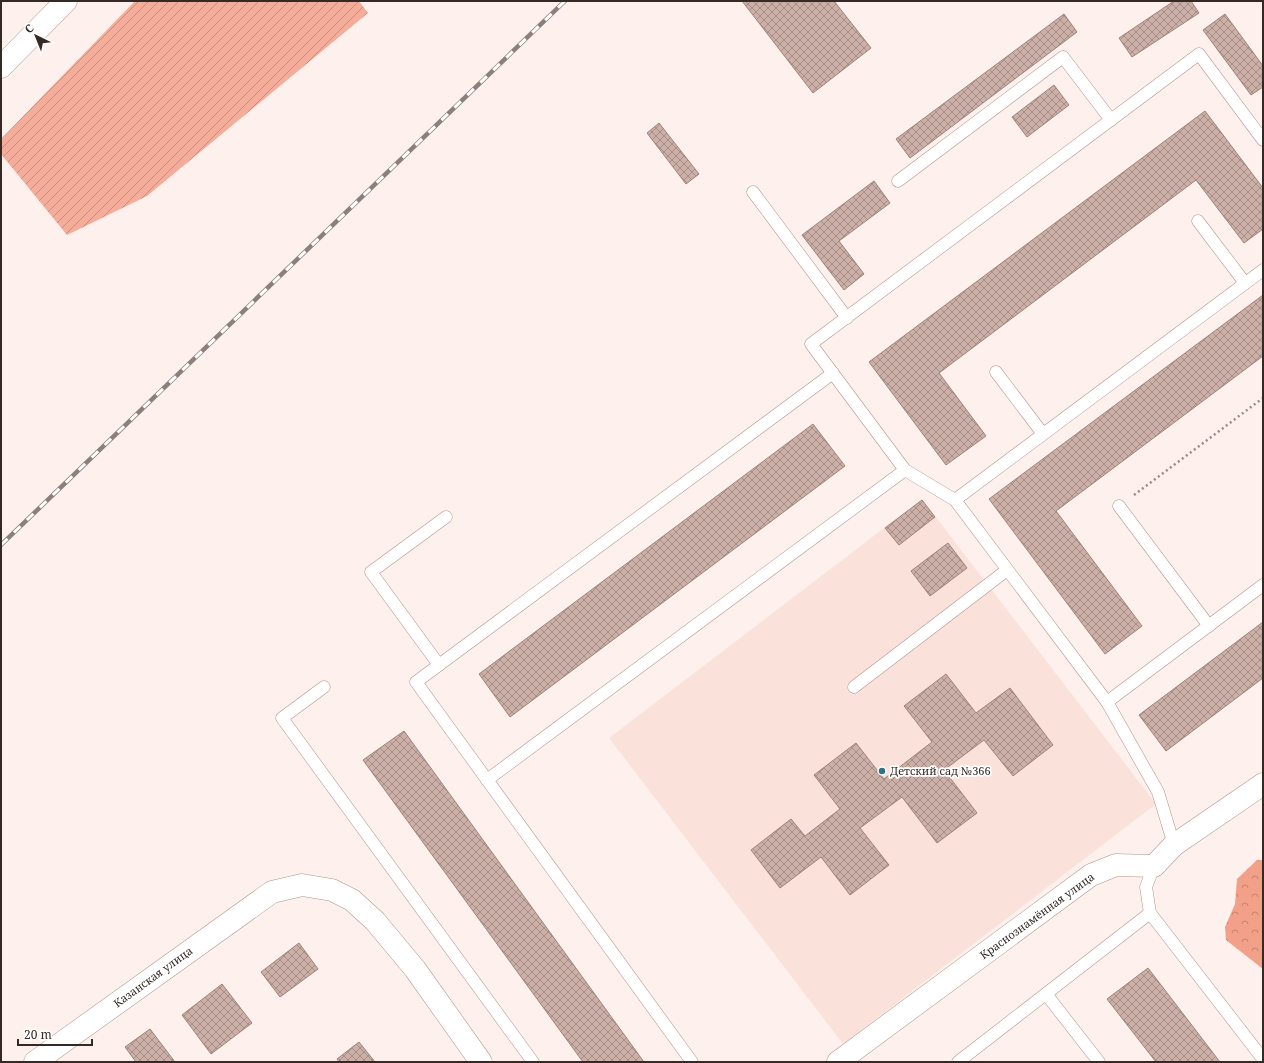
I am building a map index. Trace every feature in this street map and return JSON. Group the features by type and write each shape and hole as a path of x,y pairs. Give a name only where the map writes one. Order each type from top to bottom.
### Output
{"street":[{"path":"1,68 66,1"},
{"path":"1154,866 1174,845 1263,784"},
{"name":"Краснознамённая улица","path":"838,1062 1091,875 1116,865 1154,866"},
{"name":"Казанская улица","path":"35,1062 272,892 302,885 332,890 352,900 375,921 416,969 474,1060"}],"lane":[{"path":"1174,845 1158,792 1107,702 955,500 905,470 811,344 1199,54 1263,140"},
{"path":"898,181 1064,57 1111,120"},
{"path":"753,192 847,318"},
{"path":"1198,221 1245,283"},
{"path":"955,500 1263,270"},
{"path":"996,372 1043,434"},
{"path":"692,1062 416,682 833,373"},
{"path":"487,780 905,470"},
{"path":"1119,506 1209,626"},
{"path":"439,665 371,572 446,516"},
{"path":"854,687 1008,570"},
{"path":"1107,702 1263,585"},
{"path":"324,687 282,718 533,1062"},
{"path":"1154,866 1146,888 1150,913 1263,1059"},
{"path":"958,1062 1150,913"},
{"path":"1046,994 1099,1062"}],"path":[{"path":"1119,506 1263,398"}],"shaded area":[{"path":"135,1 359,1 368,13 147,196 67,235 1,154 1,139"},
{"name":"Детский сад №366","path":"922,499 1156,804 843,1044 609,738"}],"green space":[{"path":"1257,860 1263,860 1263,969 1226,940 1225,927 1235,904 1237,879"}],"building":[{"path":"742,1 834,1 871,48 813,93"},
{"path":"1174,1 1191,1 1199,13 1132,57 1119,38"},
{"path":"1064,14 1077,32 910,158 896,139"},
{"path":"1225,14 1263,66 1263,87 1251,95 1203,30"},
{"path":"1054,85 1069,105 1027,137 1012,117"},
{"path":"1205,111 1263,188 1263,229 1244,243 1196,180 939,373 986,436 946,465 869,362"},
{"path":"659,123 699,174 686,184 647,133"},
{"path":"874,181 890,203 839,241 864,274 844,290 802,235"},
{"path":"1263,295 1263,356 1056,511 1142,626 1105,654 989,499"},
{"path":"813,424 845,466 510,717 479,674"},
{"path":"922,500 935,517 899,545 885,528"},
{"path":"948,543 967,568 930,596 911,571"},
{"path":"1263,622 1263,678 1166,751 1139,715"},
{"path":"946,674 976,713 1010,688 1053,745 1013,776 984,740 944,770 977,813 937,843 902,797 860,828 889,865 850,895 821,857 780,888 751,850 791,819 805,836 840,809 814,775 856,743 884,779 932,742 904,706"},
{"path":"404,731 644,1062 583,1062 363,760"},
{"path":"299,943 318,969 280,997 261,972"},
{"path":"1148,968 1220,1062 1156,1062 1107,999"},
{"path":"222,984 252,1023 211,1054 182,1015"},
{"path":"150,1029 175,1062 136,1062 125,1047"},
{"path":"359,1042 375,1062 339,1062 337,1059"}],"railway":[{"path":"1,545 565,1"}],"place":[{"name":"Детский сад №366","path":"882,771"}]}
